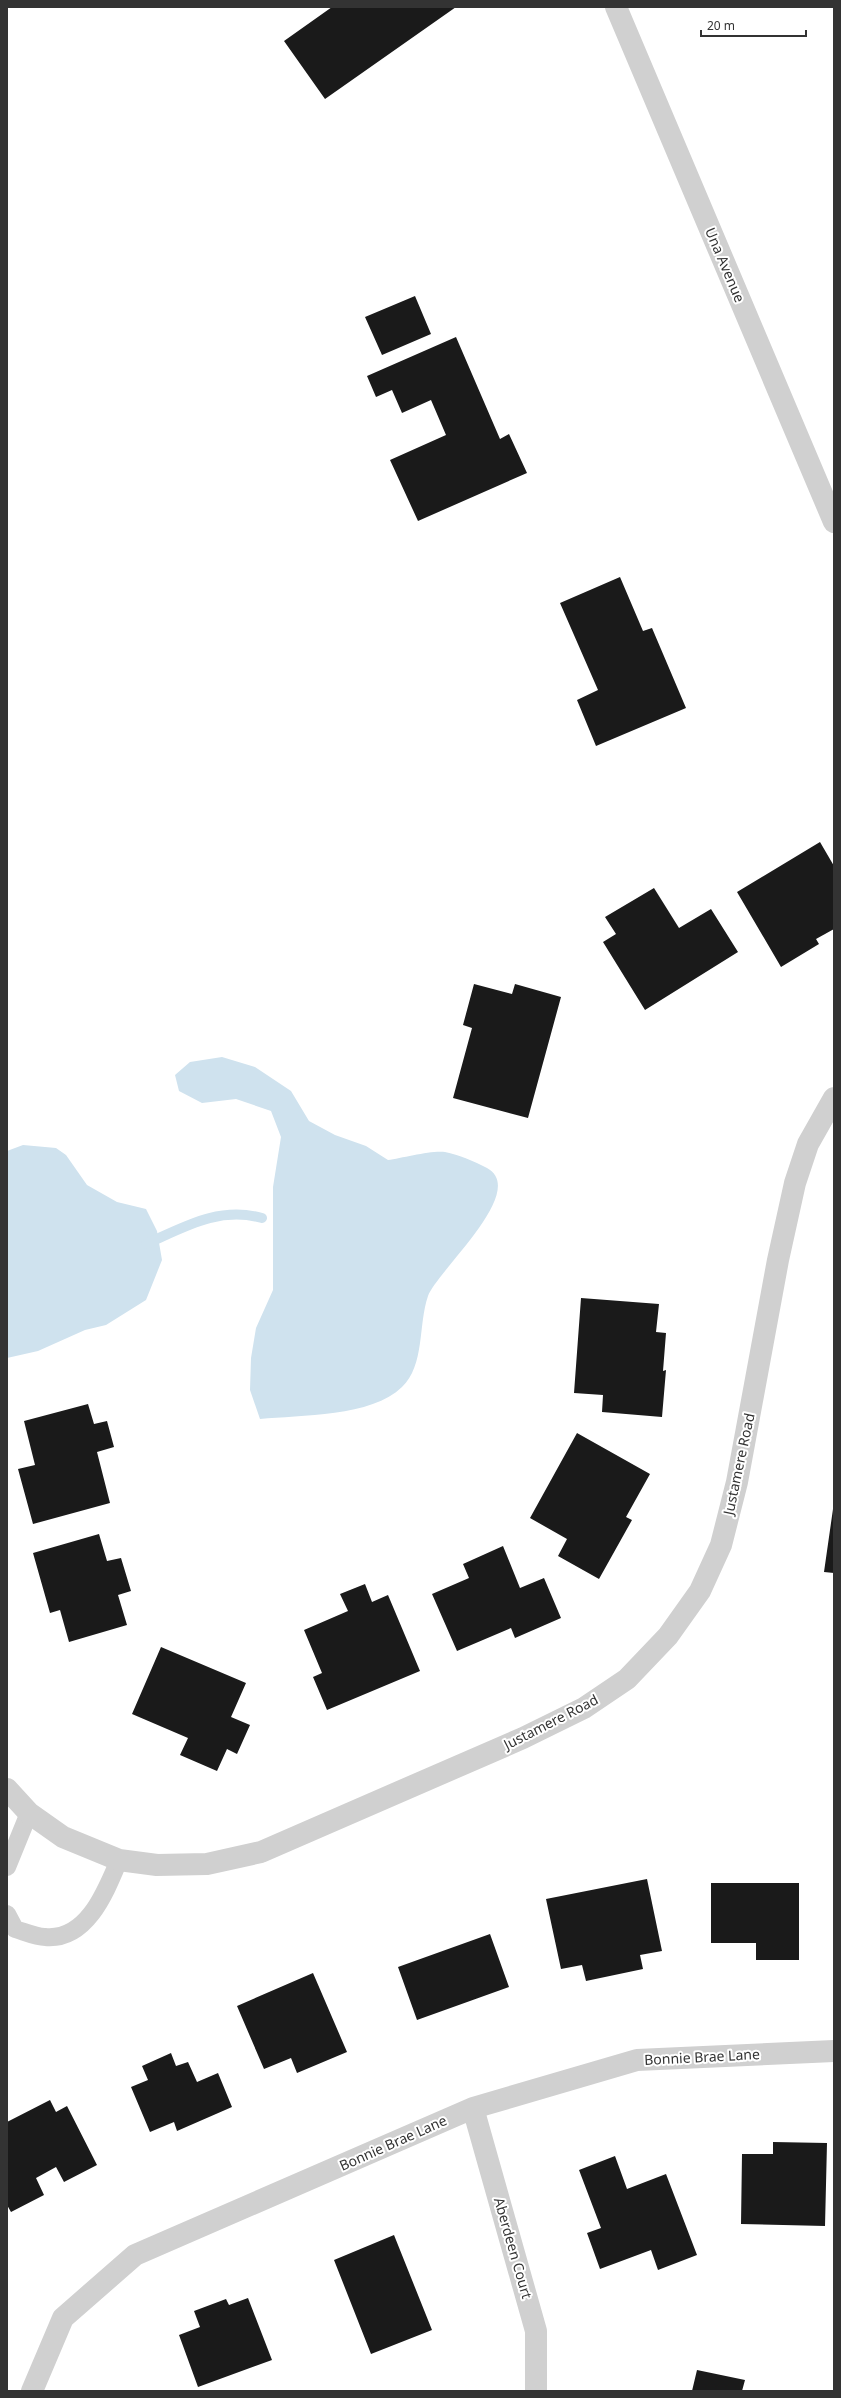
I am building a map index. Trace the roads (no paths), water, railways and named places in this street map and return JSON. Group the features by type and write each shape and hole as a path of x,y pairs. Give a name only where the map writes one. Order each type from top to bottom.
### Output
{"street":[{"name":"Una Avenue","path":"616,7 834,522"},
{"name":"Justamere Road","path":"7,1789 29,1813 63,1837 120,1860 157,1865 207,1864 261,1852 523,1738 584,1708 627,1679 668,1636 700,1591 721,1545 737,1482 776,1268 795,1183 808,1144 834,1098"},
{"name":"Bonnie Brae Lane","path":"32,2391 63,2318 135,2255 473,2108 637,2060 834,2051"},
{"name":"Aberdeen Court","path":"473,2108 536,2331 536,2391"}],"lane":[{"path":"7,1867 29,1813"},
{"path":"7,1914 15,1929 46,1938 72,1933 100,1902 120,1860"}],"water":[{"path":"222,1057 255,1067 291,1091 309,1121 335,1135 366,1146 388,1160 425,1153 445,1152 466,1158 487,1168 497,1179 497,1194 489,1212 477,1231 435,1284 428,1296 418,1356 414,1368 402,1387 389,1397 373,1404 335,1413 260,1419 250,1390 251,1358 256,1328 273,1290 273,1187 281,1137 271,1111 236,1099 202,1103 179,1091 175,1075 190,1062"},
{"path":"23,1145 56,1148 66,1155 87,1185 117,1202 146,1209 157,1231 162,1260 146,1300 106,1325 85,1330 38,1351 7,1358 7,1151"}],"waterway":[{"path":"146,1244 188,1225 216,1216 246,1215 262,1218"}]}
